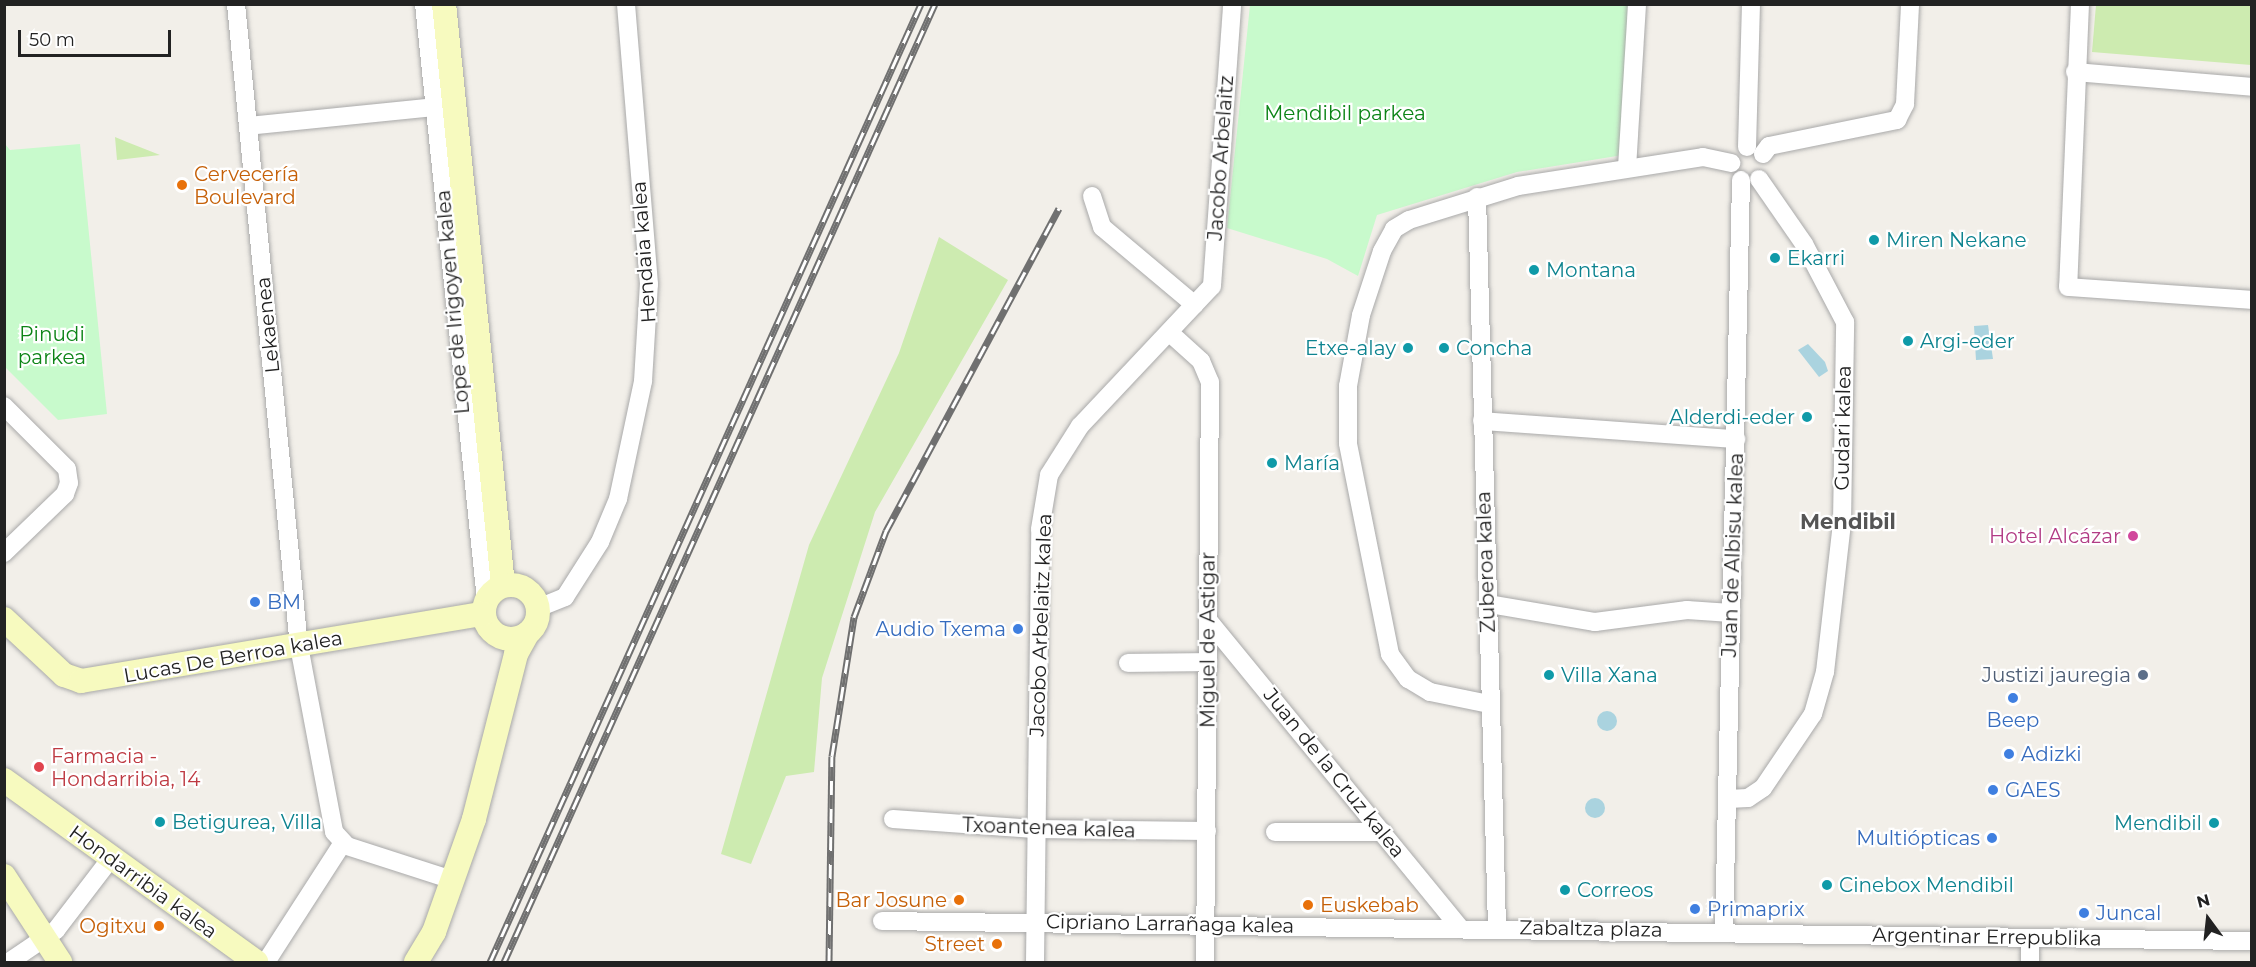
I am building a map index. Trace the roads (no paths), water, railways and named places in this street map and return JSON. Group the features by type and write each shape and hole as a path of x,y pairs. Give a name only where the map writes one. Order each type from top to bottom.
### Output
{"street":[{"name":"Lekaenea","path":"236,4 300,646 334,832 342,843"},
{"name":"Lope de Irigoyen kalea","path":"424,4 491,600"},
{"name":"Lope de Irigoyen kalea","path":"444,4 491,600"},
{"name":"Hendaia kalea","path":"538,608 565,597 600,542 618,499 643,381 649,284 626,4"},
{"name":"Jacobo Arbelaitz","path":"1170,333 1212,286 1232,4"},
{"path":"1627,168 1637,4"},
{"path":"1731,163 1741,180 1760,179 1766,170 1755,150 1751,4"},
{"path":"1489,704 1430,692 1408,679 1390,654 1348,443 1348,386 1359,325 1387,239 1409,220 1477,197 1627,168 1703,157 1731,163 1755,150 1770,146 1897,120 1905,104 1910,4"},
{"path":"2080,4 2075,72 2067,287 2252,300"},
{"path":"2075,72 2252,87"},
{"path":"248,126 435,107"},
{"name":"Gudari kalea","path":"1728,799 1748,798 1763,788 1813,714 1826,672 1842,523 1845,322 1804,244 1760,179"},
{"name":"Juan de Albisu kalea","path":"1724,930 1741,180"},
{"path":"1092,196 1102,227 1195,305"},
{"name":"Zuberoa kalea","path":"1477,197 1489,603 1489,704 1497,928"},
{"name":"Miguel de Astigar","path":"1170,333 1201,362 1210,382 1205,963"},
{"name":"Jacobo Arbelaitz kalea","path":"1035,963 1040,529 1049,475 1080,426 1170,333"},
{"path":"4,406 67,469 69,483 65,494 4,553"},
{"path":"1482,421 1736,439"},
{"path":"416,963 452,880 527,634 538,608 522,587 491,600 494,634 505,638 527,634"},
{"name":"Lucas De Berroa kalea","path":"4,619 64,675 81,681 300,646 491,600"},
{"path":"1489,603 1595,622 1687,610 1731,613"},
{"name":"Juan de la Cruz kalea","path":"1208,620 1383,832 1458,927"},
{"path":"1128,663 1207,662"},
{"name":"Hondarribia kalea","path":"4,780 256,963"},
{"name":"Hondarribia kalea","path":"4,797 31,801"},
{"name":"Txoantenea kalea","path":"893,819 1035,829 1207,831"},
{"path":"1275,832 1383,832"},
{"path":"266,963 342,843 452,880"},
{"path":"9,963 45,940 111,858"},
{"path":"4,876 60,963"},
{"name":"Cipriano Larrañaga kalea","path":"882,921 1458,927"},
{"name":"Zabaltza plaza","path":"1458,927 1724,930"},
{"name":"Argentinar Errepublika","path":"1724,930 2030,939 2252,941"},
{"path":"2030,939 2030,963"}],"water":[{"path":"1988,325 1993,359 1976,360 1974,326"},
{"path":"1808,344 1825,362 1828,371 1819,377 1798,350"},
{"path":"1603,711 1611,711 1617,717 1617,725 1611,731 1603,731 1597,725 1597,717"},
{"path":"1595,798 1602,801 1605,808 1602,815 1595,818 1588,815 1585,808 1588,801"}],"railway":[{"path":"490,962 921,4"},
{"path":"504,962 935,4"},
{"path":"829,962 832,756 854,617 886,531 1059,208"}],"place":[{"name":"Cervecería Boulevard","path":"182,185"},
{"name":"Miren Nekane","path":"1874,240"},
{"name":"Ekarri","path":"1775,258"},
{"name":"Montana","path":"1534,270"},
{"name":"Argi-eder","path":"1908,341"},
{"name":"Etxe-alay","path":"1408,348"},
{"name":"Concha","path":"1444,348"},
{"name":"Alderdi-eder","path":"1807,417"},
{"name":"María","path":"1272,463"},
{"name":"Hotel Alcázar","path":"2133,536"},
{"name":"BM","path":"255,602"},
{"name":"Audio Txema","path":"1018,629"},
{"name":"Villa Xana","path":"1549,675"},
{"name":"Justizi jauregia","path":"2143,675"},
{"name":"Beep","path":"2013,698"},
{"name":"Adizki","path":"2009,754"},
{"name":"Farmacia - Hondarribia, 14","path":"39,767"},
{"name":"GAES","path":"1993,790"},
{"name":"Betigurea, Villa","path":"160,822"},
{"name":"Mendibil","path":"2214,823"},
{"name":"Multiópticas","path":"1992,838"},
{"name":"Cinebox Mendibil","path":"1827,885"},
{"name":"Correos","path":"1565,890"},
{"name":"Bar Josune","path":"959,900"},
{"name":"Euskebab","path":"1308,905"},
{"name":"Primaprix","path":"1695,909"},
{"name":"Juncal","path":"2084,913"},
{"name":"Ogitxu","path":"159,926"},
{"name":"Street","path":"997,944"}],"district":[{"name":"Mendibil","path":"1848,522"}],"park label":[{"name":"Mendibil parkea","path":"1345,113"},
{"name":"Pinudi parkea","path":"52,346"}]}
